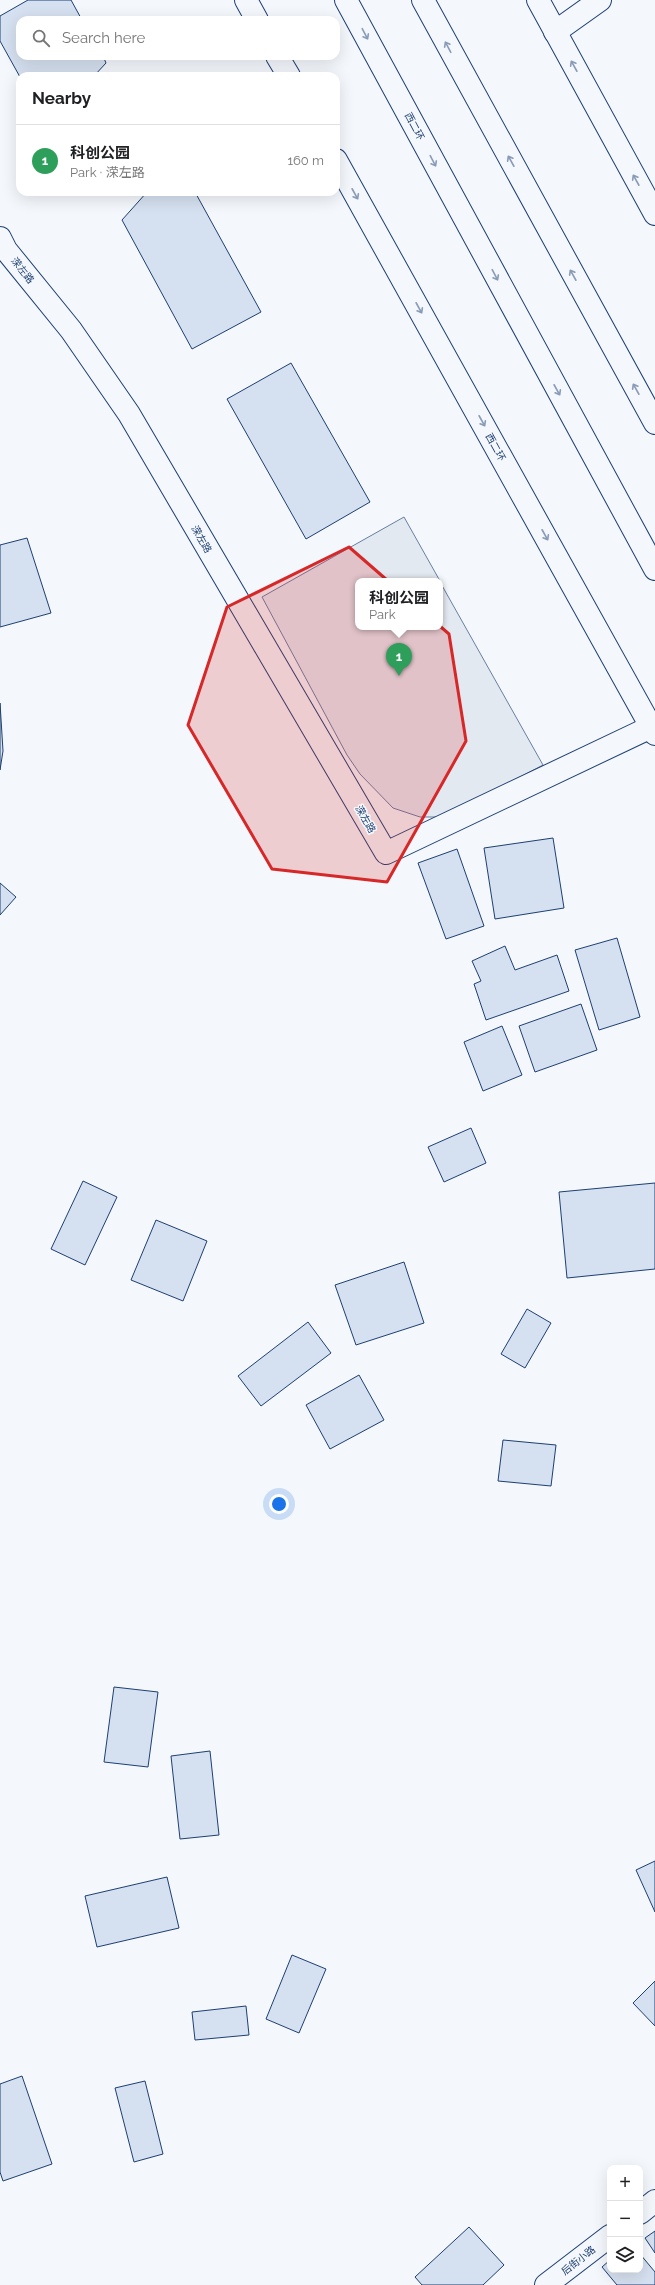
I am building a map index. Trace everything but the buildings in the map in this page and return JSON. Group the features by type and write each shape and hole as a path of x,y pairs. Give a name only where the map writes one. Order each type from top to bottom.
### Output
{"main road":[{"path":"246,0 255,16"},
{"name":"西二环","path":"346,0 655,569"},
{"path":"423,0 655,423"},
{"path":"538,0 655,214"},
{"path":"556,32 600,0"},
{"path":"279,60 287,72"},
{"name":"西二环","path":"340,167 653,731"},
{"name":"溁左路","path":"0,238 6,250 71,330 129,414 386,853 653,731"},
{"path":"643,2211 655,2201"},
{"name":"后街小路","path":"546,2285 609,2237"}],"highlighted area":[{"path":"349,547 449,634 466,741 387,882 272,869 188,725 227,607"}],"shaded area":[{"path":"404,517 438,578 355,578 355,630 443,630 443,587 543,765 444,817 420,817 393,808 360,774 347,755 262,597"}],"place":[{"name":"科创公园","path":"399,676"}]}
